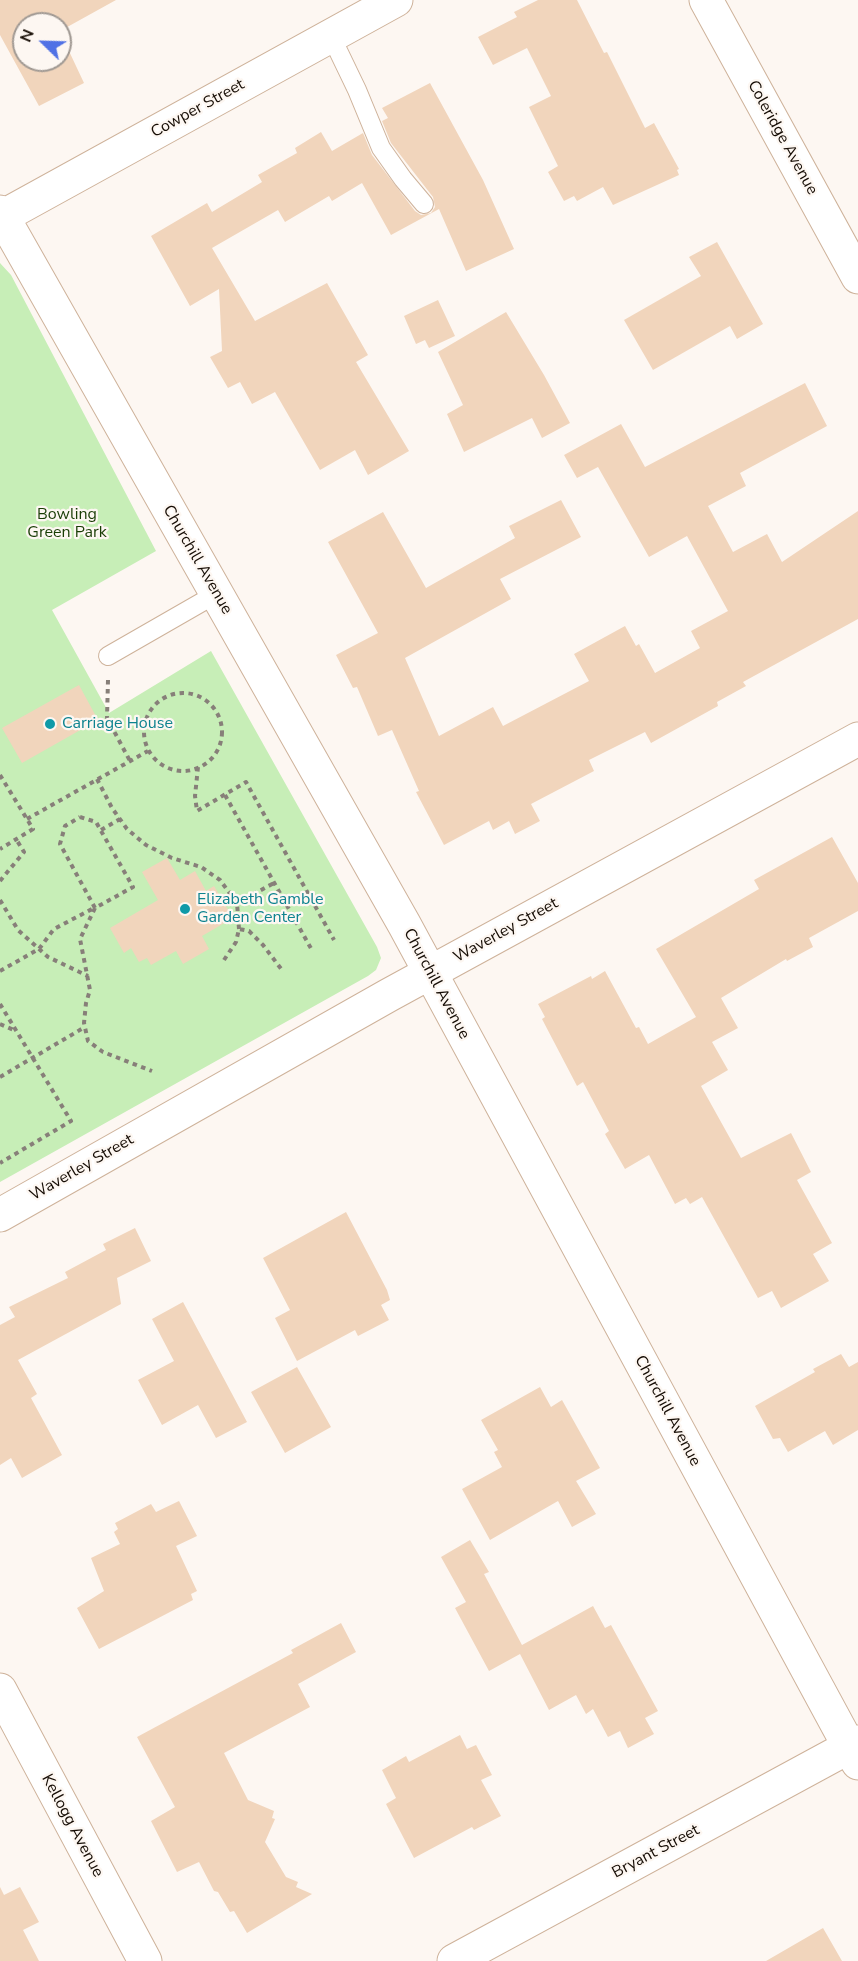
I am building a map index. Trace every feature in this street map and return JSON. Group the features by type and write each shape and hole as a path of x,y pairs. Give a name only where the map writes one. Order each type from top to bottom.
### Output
{"street":[{"name":"Cowper Street","path":"1,215 396,0"},
{"name":"Coleridge Avenue","path":"706,0 858,277"},
{"name":"Churchill Avenue","path":"1,215 430,972 855,1751"},
{"name":"Waverley Street","path":"0,1215 430,972 858,740"},
{"name":"Kellogg Avenue","path":"0,1690 145,1961"},
{"name":"Bryant Street","path":"454,1961 855,1751"}],"lane":[{"path":"331,36 381,148 424,204"},
{"path":"108,656 216,594"}],"path":[{"path":"108,656 107,718 130,761"},
{"path":"179,693 192,694 204,699 219,719 222,731 220,744 214,756 198,767 180,771 167,768 156,761 148,751 144,739 144,726 148,714 156,703 167,696 179,693"},
{"path":"27,819 148,751"},
{"path":"198,767 195,796 197,811 246,782 334,940"},
{"path":"0,775 33,829 0,849"},
{"path":"97,779 127,829 146,845 172,858 201,867 220,880 237,903 240,929 236,942 224,960"},
{"path":"225,795 313,952"},
{"path":"0,971 39,949 54,929 95,908 133,887 96,822 80,817 64,826 60,844 95,908"},
{"path":"101,830 120,819"},
{"path":"0,881 24,852 15,839"},
{"path":"237,903 274,883"},
{"path":"0,900 18,930 48,957 89,976"},
{"path":"95,908 80,939 89,976 90,990 86,1003 85,1028 88,1041 103,1052 152,1071"},
{"path":"240,929 249,930 282,970"},
{"path":"0,1004 71,1121 0,1163"},
{"path":"0,1024 16,1031"},
{"path":"0,1077 85,1028"}],"green space":[{"name":"Bowling Green Park","path":"0,263 11,275 156,551 52,610 109,713 211,651 377,947 381,958 376,970 368,976 0,1182"}],"building":[{"path":"0,0 116,0 72,24 72,12 12,12 12,57 0,35"},
{"path":"538,0 577,0 604,53 607,52 645,128 654,123 679,169 677,170 679,175 613,205 603,187 577,201 574,196 564,201 548,172 558,166 529,107 551,96 527,48 493,65 478,37 517,17 514,12"},
{"path":"72,58 84,83 39,106 20,72 72,72"},
{"path":"430,83 483,180 514,249 466,271 439,209 391,235 362,183 332,201 329,196 285,222 278,210 212,248 255,321 327,283 368,355 356,362 409,451 368,475 355,450 320,470 275,392 252,404 240,382 228,388 210,357 222,351 219,289 190,306 151,236 207,203 212,212 262,182 258,175 297,153 295,148 321,132 332,151 363,133 372,155 415,211 421,215 431,213 435,207 433,197 391,143 382,121 388,118 382,108"},
{"path":"717,242 763,324 737,339 730,326 653,370 624,320 701,276 689,257"},
{"path":"438,300 455,336 429,348 425,340 416,344 404,316"},
{"path":"506,312 570,423 542,438 532,418 464,452 447,414 463,405 438,352"},
{"path":"805,383 827,426 740,473 746,486 708,506 733,552 767,534 782,562 858,511 858,619 743,682 746,686 717,702 718,706 651,743 645,732 589,760 594,771 531,804 540,821 515,834 509,821 493,830 489,821 444,845 416,792 419,791 392,730 378,736 357,687 353,688 336,655 378,633 328,542 383,512 426,588 515,538 509,526 561,500 581,537 500,579 511,599 405,658 439,736 493,707 503,726 589,681 574,654 625,626 636,646 639,644 655,673 700,648 691,631 728,611 687,536 649,557 598,467 577,478 564,455 621,424 645,467"},
{"name":"Carriage House","path":"79,685 98,720 22,763 2,728"},
{"path":"832,837 858,883 858,911 809,938 813,947 787,961 786,959 721,998 738,1028 712,1042 728,1070 701,1086 741,1158 791,1133 811,1172 797,1180 832,1243 813,1254 829,1281 781,1308 772,1291 758,1298 702,1197 690,1204 686,1198 675,1204 649,1155 625,1169 605,1134 609,1131 583,1082 577,1086 542,1019 545,1017 538,1004 605,971 636,1028 639,1027 648,1044 696,1017 656,949 759,889 754,880"},
{"name":"Elizabeth Gamble Garden Center","path":"167,858 180,880 195,871 206,891 214,886 233,918 202,936 209,949 183,964 176,951 151,965 147,958 139,962 131,948 124,953 110,928 158,900 142,872"},
{"path":"346,1212 387,1290 390,1300 381,1305 389,1320 358,1336 355,1330 297,1361 275,1318 290,1310 263,1258"},
{"path":"135,1228 151,1261 117,1278 121,1304 18,1360 37,1394 31,1398 62,1455 22,1478 11,1458 0,1465 0,1325 15,1317 9,1307 68,1278 65,1272 106,1250 103,1244"},
{"path":"183,1302 247,1422 216,1438 198,1405 162,1425 138,1380 174,1361 152,1319"},
{"path":"841,1354 849,1367 858,1362 858,1430 833,1445 825,1431 788,1452 780,1438 773,1439 755,1406 815,1372 813,1369"},
{"path":"297,1367 331,1427 285,1453 251,1392"},
{"path":"540,1387 551,1407 562,1400 600,1468 576,1481 596,1514 572,1527 558,1501 490,1540 462,1489 502,1467 494,1452 498,1450 481,1420"},
{"path":"179,1501 197,1536 176,1546 197,1591 191,1594 193,1600 99,1649 77,1608 104,1591 91,1558 120,1544 114,1532 118,1529 115,1523 151,1504 156,1512"},
{"path":"470,1540 489,1572 484,1574 522,1645 593,1606 605,1628 611,1625 658,1711 645,1718 654,1734 628,1748 620,1731 608,1737 593,1709 586,1714 576,1695 549,1710 520,1654 489,1671 455,1608 466,1602 441,1557"},
{"path":"341,1623 356,1652 298,1684 310,1707 224,1753 248,1800 274,1811 272,1818 275,1819 265,1842 286,1877 298,1882 296,1887 312,1894 247,1933 234,1911 230,1912 218,1892 214,1891 199,1862 177,1872 151,1821 175,1807 137,1737 293,1653 291,1650"},
{"path":"460,1735 467,1749 476,1745 492,1775 481,1780 501,1816 474,1830 472,1827 414,1858 386,1804 396,1798 382,1770 406,1756 409,1762"},
{"path":"0,1887 4,1895 20,1887 39,1922 23,1930 39,1961 0,1961"},
{"path":"823,1928 842,1961 766,1961"}],"place":[{"name":"Carriage House","path":"50,724"},
{"name":"Elizabeth Gamble Garden Center","path":"185,909"}]}
